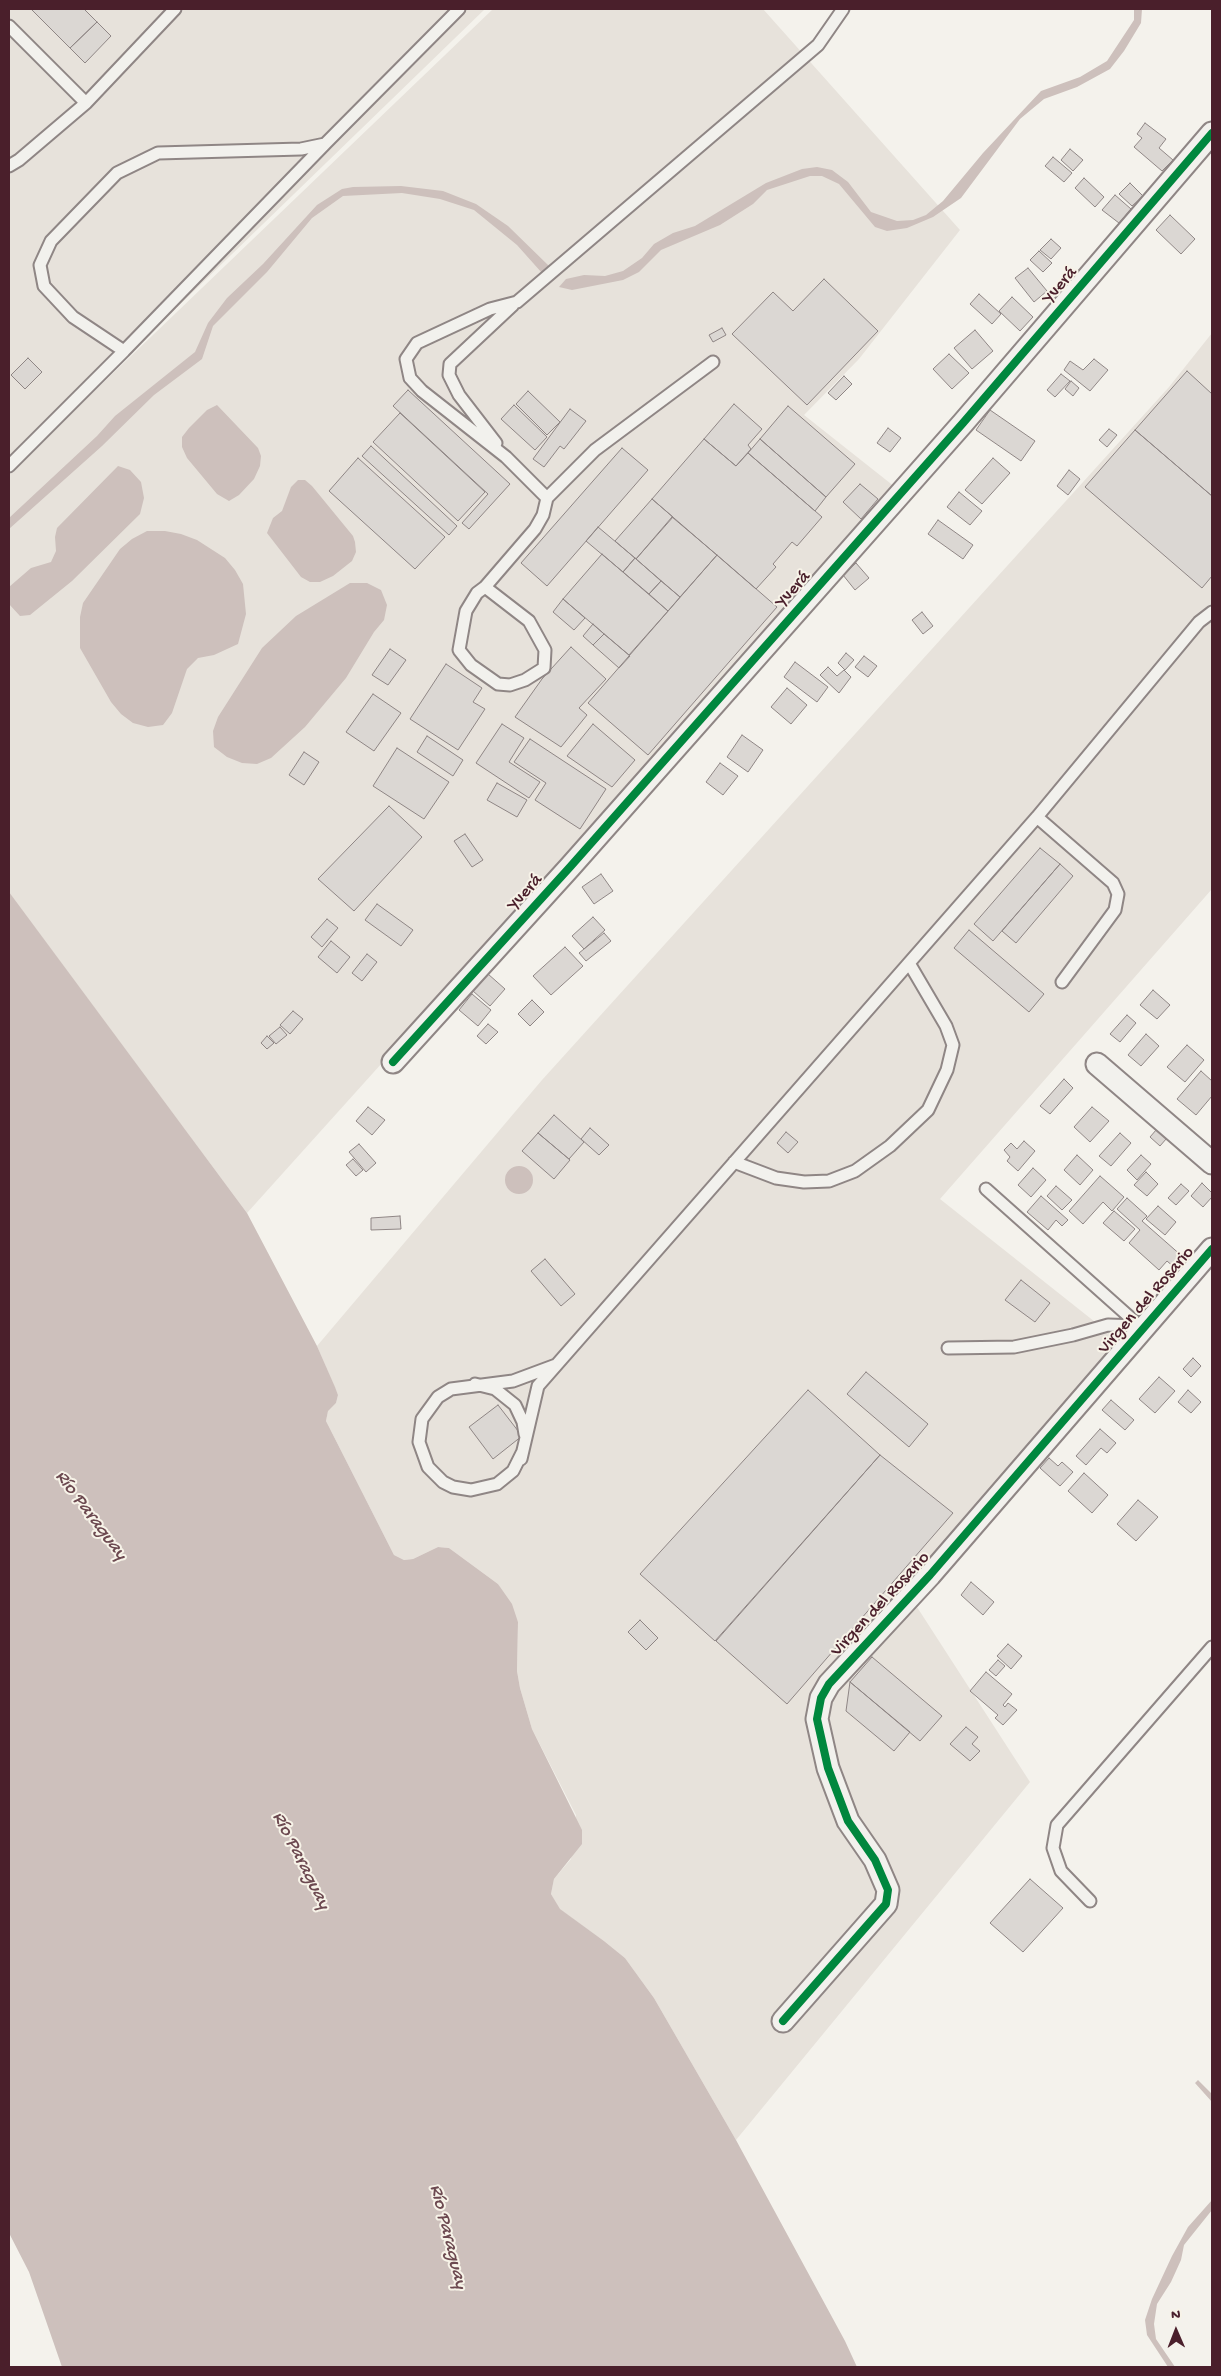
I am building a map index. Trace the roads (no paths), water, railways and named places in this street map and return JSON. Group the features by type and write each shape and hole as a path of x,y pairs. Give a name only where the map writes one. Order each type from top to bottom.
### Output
{"street":[{"name":"Yverá","path":"393,1062 570,867 963,422 1212,133"},
{"path":"1097,1064 1212,1163"},
{"name":"Virgen del Rosario","path":"783,2021 886,1904 888,1890 875,1860 848,1821 828,1768 817,1719 821,1698 829,1684 930,1575 1141,1327 1212,1249"}],"lane":[{"path":"9,166 19,160 86,103 176,9"},
{"path":"9,466 459,9"},
{"path":"506,457 459,395 449,375 450,364 516,302 818,45 843,9"},
{"path":"9,26 86,103"},
{"path":"124,351 73,317 44,286 40,265 51,241 80,211 117,173 158,153 301,150 325,144"},
{"path":"516,302 490,310 417,343 406,359 410,378 422,391 506,457 547,498"},
{"path":"485,587 529,621 545,650 544,668 510,686 498,684 471,665 459,650 466,611 477,593 485,587 534,528 543,515 547,498 595,450 713,362"},
{"path":"557,1364 513,1381 475,1384 451,1389 438,1397 422,1419 419,1442 428,1467 443,1482 453,1487 471,1490 496,1484 513,1472 521,1459 538,1386 1037,817 1199,622 1212,612"},
{"path":"1037,817 1113,883 1118,894 1115,910 1062,982"},
{"path":"734,1162 776,1178 804,1182 829,1181 855,1171 890,1146 928,1110 947,1070 953,1046 946,1026 909,962"},
{"path":"986,1189 1141,1327"},
{"path":"948,1348 1014,1347 1073,1335 1108,1325 1141,1327"},
{"path":"475,1384 495,1389 515,1405 523,1422 525,1433 521,1459"},
{"path":"1090,1901 1061,1871 1053,1848 1057,1825 1212,1647"}],"water":[{"path":"1134,9 1142,9 1141,23 1124,51 1110,69 1077,87 1044,99 1020,119 961,198 933,217 907,228 887,231 875,227 839,184 822,176 810,176 767,190 753,204 720,225 661,250 639,272 623,280 572,290 559,287 566,279 584,275 605,276 623,271 642,258 654,244 673,233 695,226 766,183 802,169 817,167 832,170 848,182 871,212 897,221 913,220 926,215 943,201 983,153 1041,91 1080,77 1107,61 1134,20"},
{"path":"401,186 443,191 476,204 508,226 549,266 542,273 517,245 474,210 440,199 402,193 343,196 312,218 267,272 213,326 202,359 154,395 102,446 9,529 9,518 97,436 115,416 195,352 208,323 227,298 263,264 317,205 342,189"},
{"path":"217,405 258,448 261,456 260,466 254,479 239,495 229,501 217,494 187,458 182,447 182,437 189,428 207,410"},
{"path":"118,466 130,470 141,482 144,498 140,514 72,581 30,615 20,616 9,604 9,587 31,568 51,562 56,551 55,537 57,528"},
{"path":"298,480 305,480 312,486 353,536 355,542 356,552 352,561 333,576 320,582 310,582 301,577 267,533 273,518 282,511 291,487"},
{"path":"147,531 165,531 181,534 197,540 225,558 243,584 246,614 238,644 214,655 198,658 187,669 172,713 163,725 148,727 133,723 121,714 111,702 80,648 80,617 83,603 120,549 132,539"},
{"path":"350,583 367,583 381,590 387,605 384,620 374,632 346,678 305,727 271,758 257,764 242,763 227,757 214,747 213,731 218,717 262,648 296,616"},
{"name":"Río Paraguay","path":"9,892 247,1213 317,1346 335,1387 338,1395 336,1403 328,1411 326,1421 394,1555 404,1560 413,1559 438,1547 449,1548 498,1584 512,1604 518,1622 517,1671 532,1729 582,1830 582,1844 554,1879 551,1894 560,1909 625,1958 654,1998 736,2140 845,2341 857,2367 62,2367 29,2272 9,2233"},
{"path":"519,1166 529,1170 533,1180 529,1190 519,1194 509,1190 505,1180 509,1170"},
{"path":"1198,2080 1212,2094 1212,2102 1195,2083"},
{"path":"1212,2200 1212,2210 1184,2245 1181,2260 1171,2282 1157,2304 1154,2324 1156,2339 1175,2367 1168,2367 1147,2335 1145,2320 1152,2299 1188,2227"}]}
